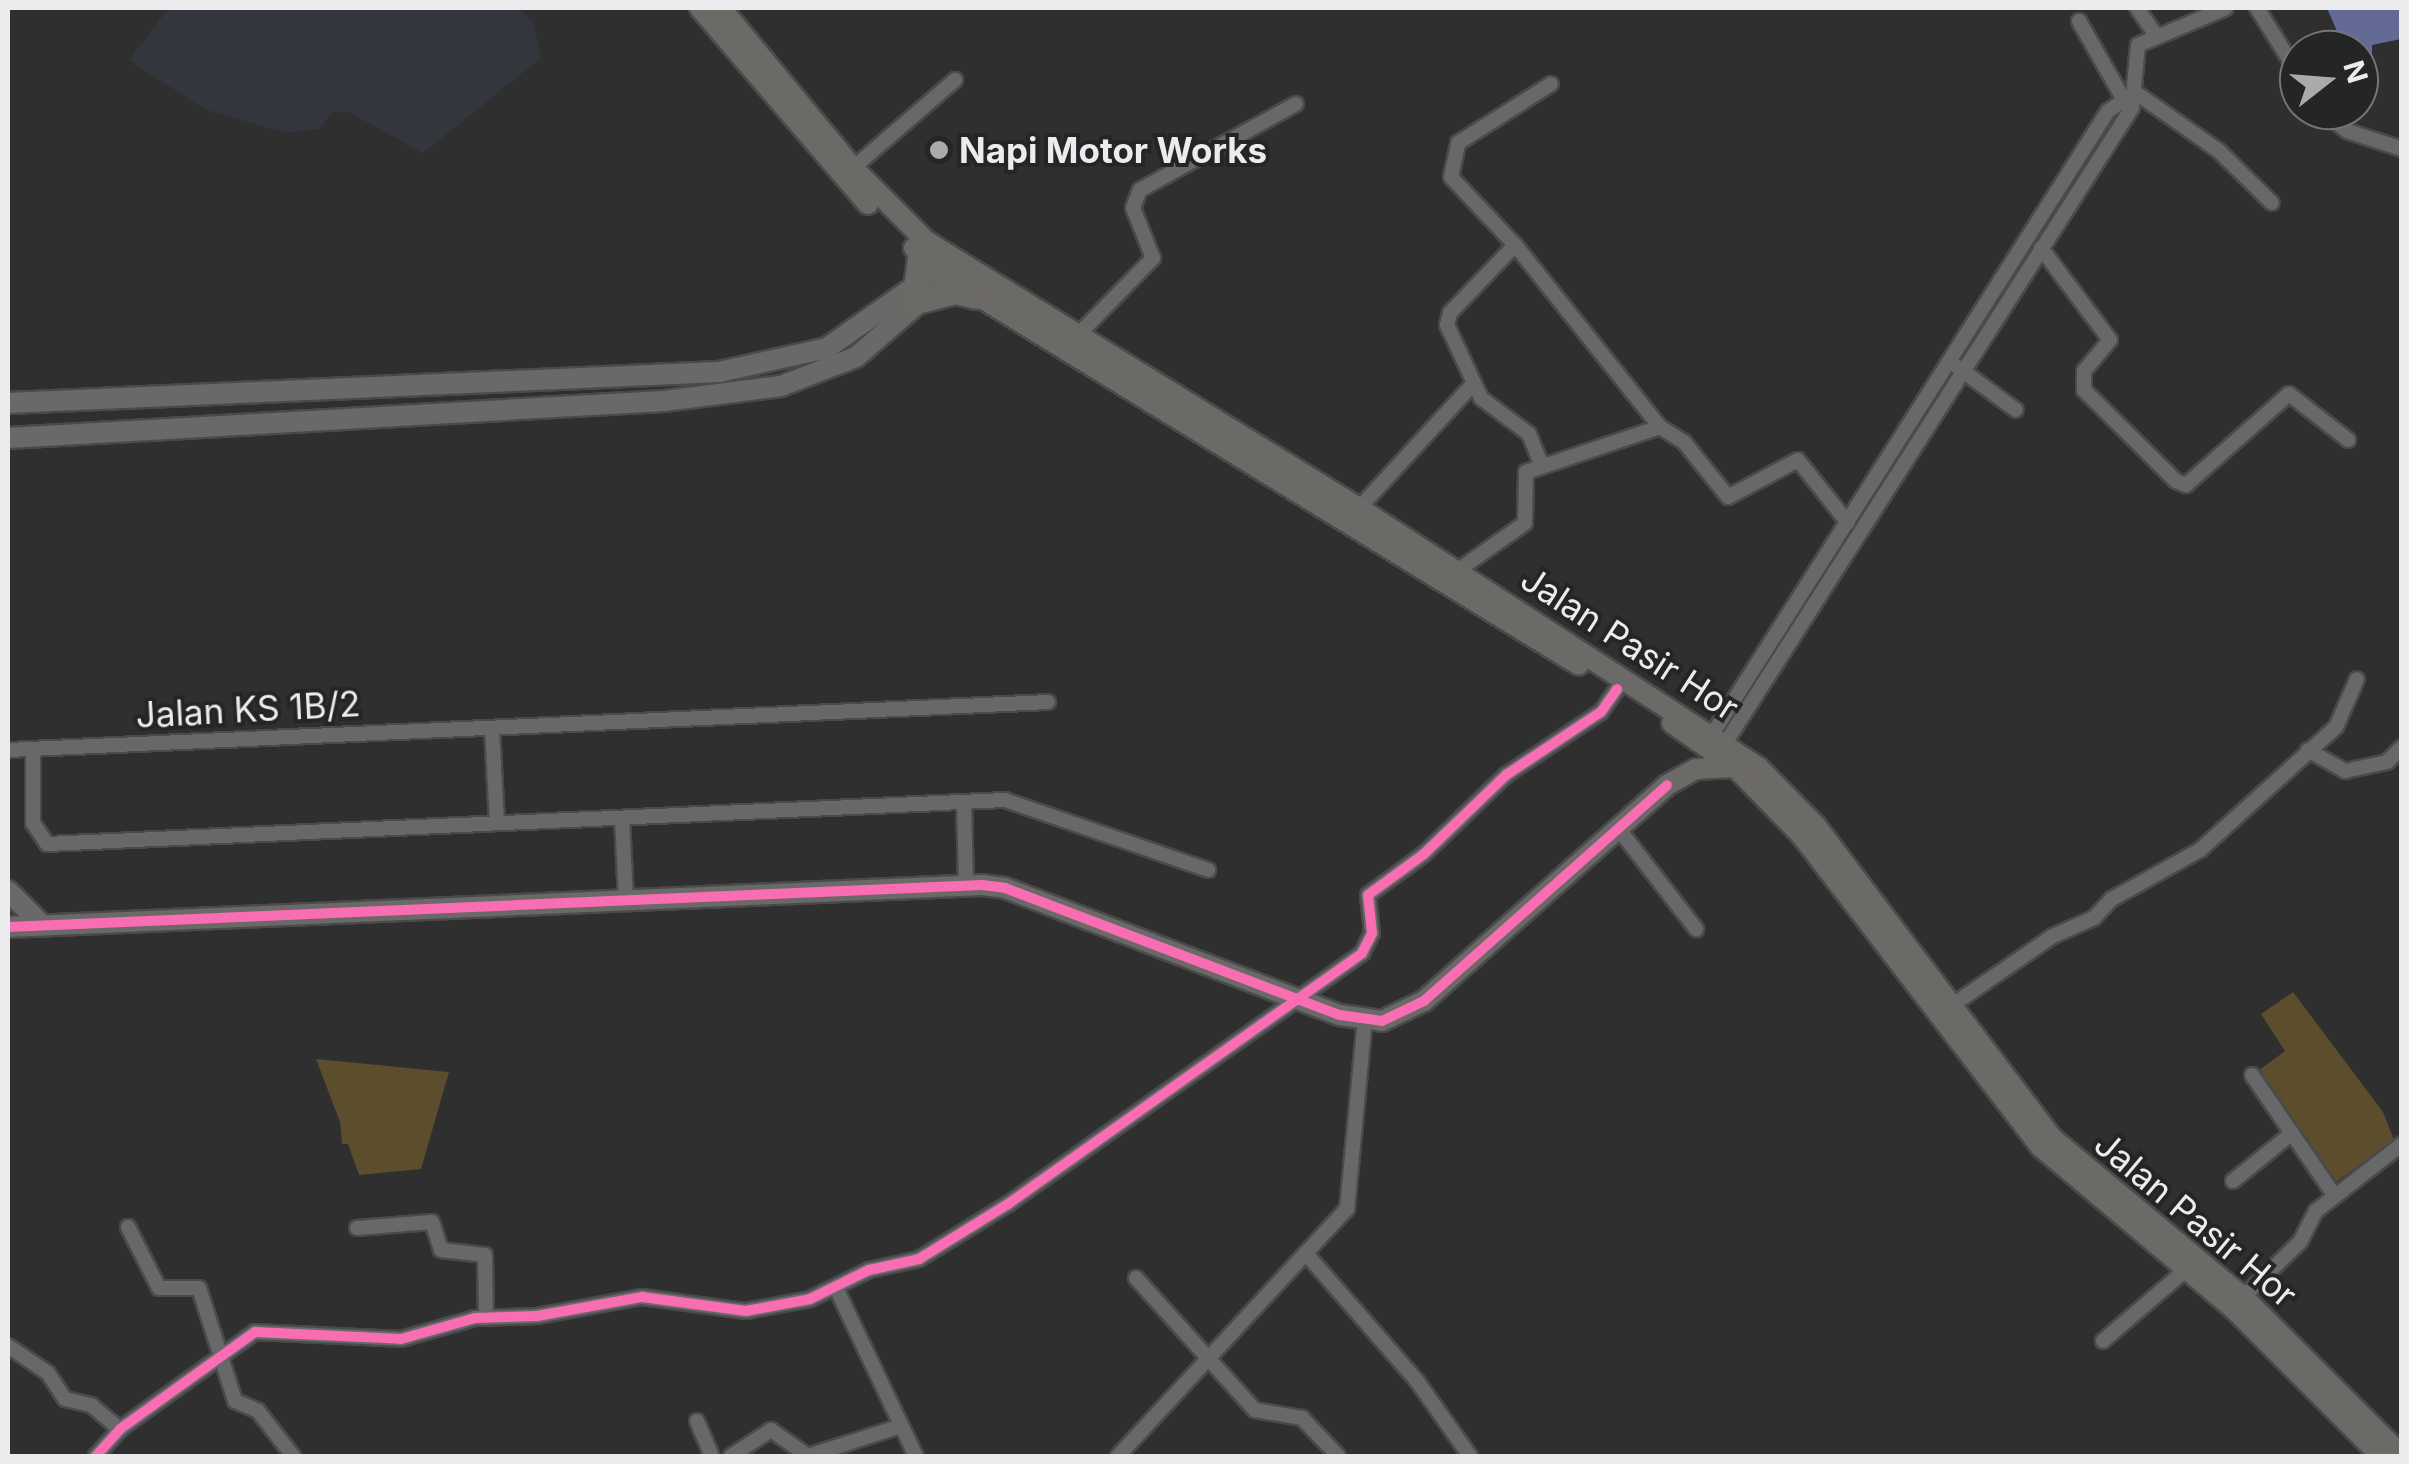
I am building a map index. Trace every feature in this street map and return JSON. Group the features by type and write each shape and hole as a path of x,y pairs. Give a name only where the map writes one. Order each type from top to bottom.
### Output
{"main road":[{"name":"Jalan Pasir Hor","path":"700,8 843,178 945,272 1617,689 1735,767 1804,837 2041,1147 2188,1268 2377,1448 2402,1456"},
{"name":"Jalan Pasir Hor","path":"722,8 854,168 926,241 1075,338 1359,508 1720,737 1816,826 2052,1138 2243,1297 2377,1448"},
{"path":"920,253 916,296 956,294 983,299"},
{"path":"1667,785 1689,756 1684,731"},
{"path":"1667,785 1696,769 1735,767"},
{"path":"2377,1448 2402,1444"}],"street":[{"path":"2137,8 2157,37"},
{"path":"1720,737 1848,523 2041,248 2131,102 2134,53 2157,37 2226,8"},
{"path":"2256,8 2279,44"},
{"path":"2080,22 2131,102 2220,151 2272,204"},
{"path":"854,168 955,80"},
{"path":"1551,84 1474,131 1450,159 1451,176 1515,245 1660,427 1684,442 1728,496 1798,460 1848,523"},
{"path":"1720,737 1957,366 2108,111 2131,102"},
{"path":"1075,338 1153,258 1133,208 1140,190 1215,154 1296,104"},
{"path":"2346,130 2402,149"},
{"path":"1515,245 1448,319 1472,384 1497,414 1529,434 1541,464"},
{"path":"2041,248 2110,340 2084,372 2084,390 2176,481 2186,485 2289,394 2348,440"},
{"path":"8,412 8,437 664,402 781,386 856,357 945,272"},
{"path":"8,403 662,378 778,364 853,334 916,296"},
{"path":"1957,366 2016,410"},
{"path":"1359,508 1472,384"},
{"path":"484,386 484,410"},
{"path":"1457,572 1525,523 1522,480 1541,464 1660,427"},
{"path":"1951,1006 2044,942 2094,918 2112,898 2200,850 2344,718 2357,679"},
{"path":"96,1456 120,1429 220,1351 255,1332 401,1339 486,1318 642,1297 729,1312 837,1290 869,1270 905,1264 953,1241 1362,953 1372,933 1368,896 1433,846 1506,776 1601,712 1617,689"},
{"name":"Jalan KS 1B/2","path":"8,750 1048,702"},
{"path":"492,728 497,823"},
{"path":"2308,750 2344,771 2388,762 2402,747"},
{"path":"33,749 33,823 47,844 1005,800 1047,811 1208,870"},
{"path":"8,926 966,885 1005,888 1294,998 1365,1020 1410,1011 1667,785"},
{"path":"964,802 966,885"},
{"path":"622,818 626,900"},
{"path":"1618,828 1696,928"},
{"path":"8,892 42,925"},
{"path":"1118,1456 1347,1210 1365,1020"},
{"path":"2252,1075 2335,1196"},
{"path":"2234,1180 2292,1134"},
{"path":"2243,1297 2285,1258 2316,1211 2402,1144"},
{"path":"357,1228 432,1222 441,1250 485,1255 486,1318"},
{"path":"128,1227 160,1288 199,1288 236,1402 258,1411 293,1456"},
{"path":"1308,1256 1417,1381 1470,1456"},
{"path":"2103,1341 2188,1268"},
{"path":"1136,1278 1255,1410 1302,1418 1338,1456"},
{"path":"837,1290 916,1456"},
{"path":"8,1346 48,1373 65,1399 91,1405 120,1429"},
{"path":"697,1421 712,1456"},
{"path":"731,1456 772,1430 781,1430 808,1456 901,1426"}],"shaded area":[{"path":"169,8 520,8 534,24 541,58 423,153 347,111 332,113 319,129 286,133 204,109 129,60"},
{"path":"2293,992 2383,1112 2394,1140 2332,1185 2258,1071 2285,1051 2261,1014"},
{"path":"316,1059 449,1072 421,1169 359,1175 348,1144 342,1144 340,1122"}],"water":[{"path":"2327,8 2401,8 2401,39 2379,44 2379,30 2336,30"}],"cycle path":[{"path":"96,1456 120,1429 255,1332 401,1339 475,1318 537,1316 642,1297 746,1311 810,1299 869,1270 919,1259 1008,1204 1362,953 1372,933 1368,895 1424,854 1506,775 1601,712 1617,689"},
{"path":"8,927 982,885 1005,888 1340,1015 1382,1021 1424,1001 1667,785"}],"place":[{"name":"Napi Motor Works","path":"939,150"}]}
